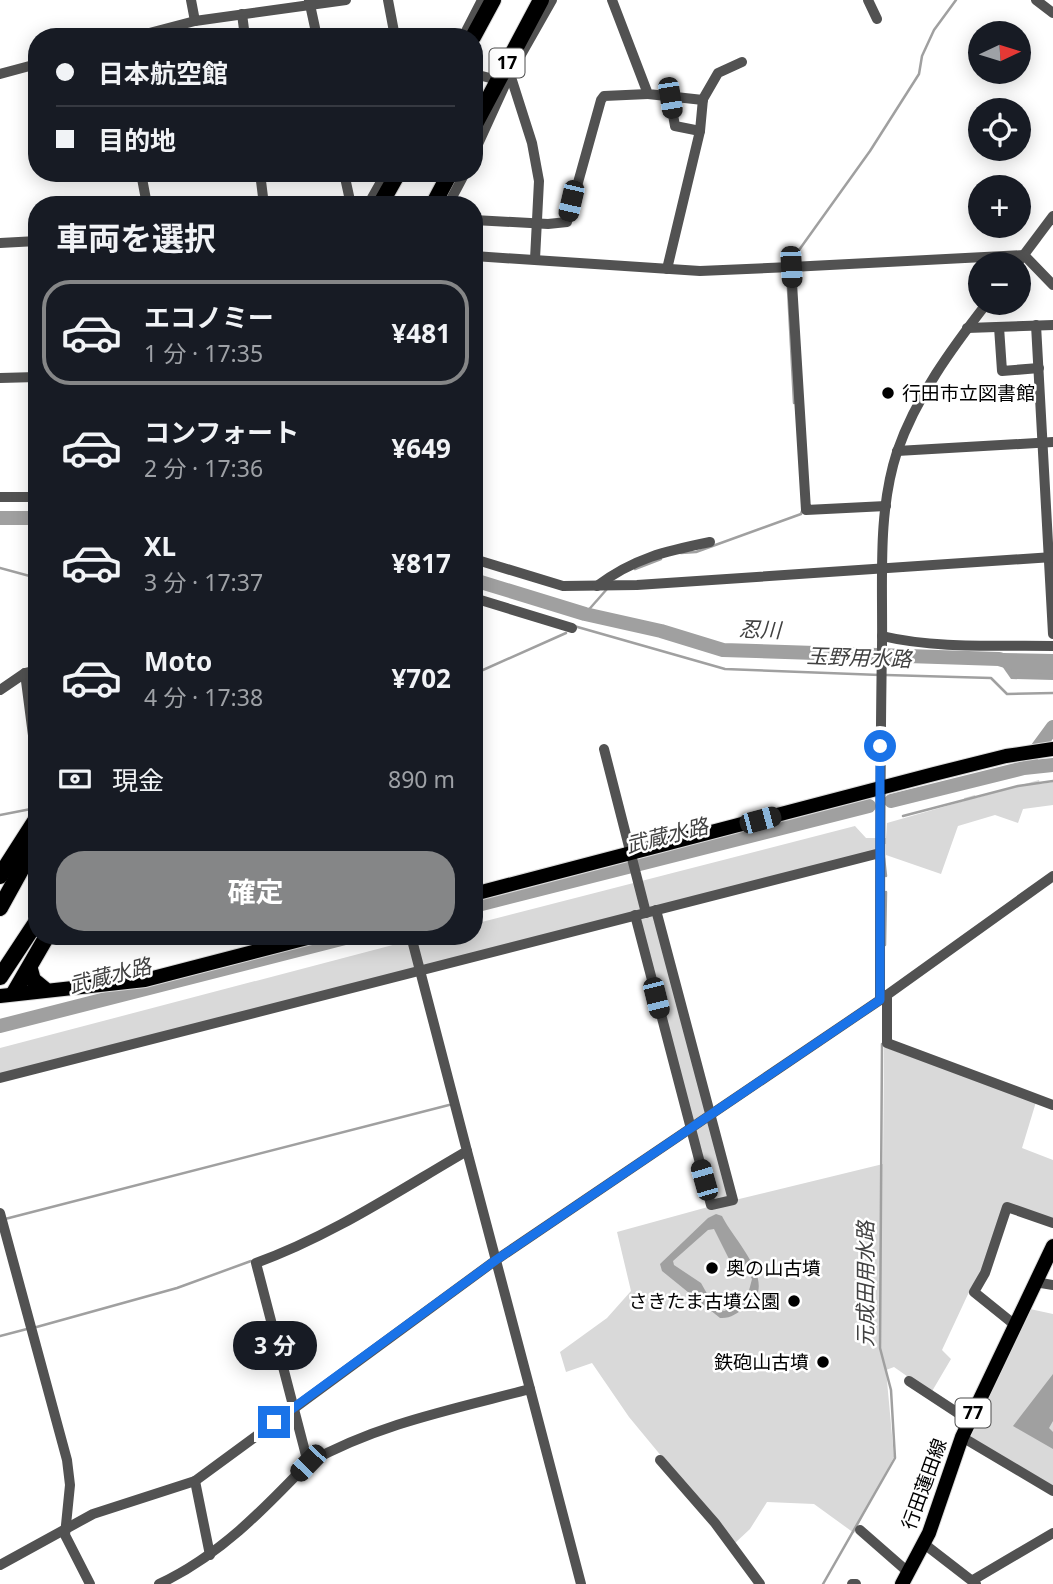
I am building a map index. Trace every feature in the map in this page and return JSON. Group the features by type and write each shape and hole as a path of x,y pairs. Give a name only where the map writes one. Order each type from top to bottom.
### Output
{"highway":[{"name":"17","path":"478,28 493,0"},
{"name":"17","path":"483,110 542,7"},
{"path":"0,876 28,832"},
{"path":"0,908 28,857"},
{"path":"0,977 28,935"},
{"path":"7,994 30,969 42,945"},
{"path":"30,969 33,980 44,989"}],"main road":[{"path":"483,892 631,858 1020,754 1051,749"},
{"path":"7,994 155,978 280,945"},
{"name":"行田蓮田線","path":"905,1578 923,1543 962,1437 1053,1246"}],"street":[{"path":"191,0 195,21"},
{"path":"168,28 195,21 309,3 346,0"},
{"path":"388,0 393,28"},
{"path":"468,28 482,0"},
{"path":"483,135 514,74 542,7 552,0"},
{"path":"612,0 648,94"},
{"path":"868,0 877,19"},
{"path":"1036,0 1053,13"},
{"path":"309,3 315,28"},
{"path":"242,15 244,28"},
{"path":"667,269 700,131 703,100 718,73 742,62"},
{"path":"0,74 28,66"},
{"path":"514,74 539,181 535,259"},
{"path":"483,76 494,79"},
{"path":"483,221 537,224 567,222 604,96 648,94 703,100"},
{"path":"670,98 675,127 700,131"},
{"path":"1026,252 1053,216"},
{"path":"0,243 28,241"},
{"path":"483,256 700,271 968,258"},
{"path":"1031,262 1053,285"},
{"path":"791,267 806,510 886,506"},
{"path":"977,315 925,392 897,451 886,506 882,569 880,853 883,998 887,1043 1053,1105"},
{"path":"1037,325 1048,442 1053,634"},
{"path":"967,328 1053,325"},
{"path":"999,327 1002,371 1039,368"},
{"path":"0,379 28,377"},
{"path":"897,451 1048,442"},
{"path":"0,497 28,497"},
{"path":"597,586 649,555 710,542"},
{"path":"483,562 563,586 597,586 1051,557"},
{"path":"483,601 572,628"},
{"path":"882,638 943,643 1053,646"},
{"path":"0,690 28,672"},
{"path":"25,673 28,696"},
{"path":"604,749 646,913 672,970 733,1199 710,1205 650,976 646,913"},
{"path":"0,1079 880,853"},
{"path":"0,1564 93,1514 195,1481 496,1260 883,998 1053,876"},
{"path":"414,945 579,1583"},
{"path":"650,976 672,970"},
{"path":"679,1088 702,1082"},
{"path":"308,1463 256,1263 293,1250 337,1227 467,1151"},
{"path":"1015,1325 974,1292 985,1273 1007,1207 1053,1223"},
{"path":"0,1213 66,1460 70,1485 65,1535 90,1584"},
{"path":"1035,1282 1053,1284"},
{"path":"909,1381 970,1421"},
{"path":"163,1583 210,1555 250,1524 308,1463 345,1442 390,1426 530,1389"},
{"path":"962,1437 1053,1491"},
{"path":"660,1460 723,1533 760,1584"},
{"path":"195,1481 210,1555"},
{"path":"860,1530 905,1578"},
{"path":"923,1543 974,1582 1053,1533"}],"shaded area":[{"path":"1002,653 1053,654 1053,680 1011,679 1002,666"},
{"name":"さきたま古墳公園","path":"1039,780 1040,784 1053,782 1053,805 1023,809 1018,823 995,815 958,826 941,874 886,855 886,844 876,844 876,851 659,907 735,1200 883,1164 884,1047 1036,1102 1022,1148 1053,1160 1053,1220 1006,1203 983,1274 969,1292 942,1350 951,1359 931,1393 894,1367 886,1370 894,1457 854,1533 814,1504 767,1502 750,1529 734,1544 629,1417 592,1363 566,1372 560,1352 607,1318 631,1291 617,1232 708,1207 632,914 0,1076 0,1048 393,945 483,945 483,922 855,826 866,838 886,838 887,823 964,801 964,798 975,795 976,798"},
{"path":"716,1214 722,1216 752,1263 757,1276 759,1288 755,1299 727,1318 720,1318 662,1271 660,1264 708,1218","holes":["714,1229 730,1261 732,1257 744,1259 743,1264 752,1279 746,1302 724,1311 714,1306 701,1283 674,1265 673,1261 708,1230"]},
{"path":"1030,1309 1053,1314 1053,1488 969,1437"},
{"path":"1053,1374 1053,1421 1049,1428 1053,1432 1053,1449 1013,1426"}],"waterway":[{"path":"789,264 870,151 919,74 922,56 934,30 956,0"},
{"path":"787,271 794,403"},
{"path":"681,553 696,552 801,514 802,511"},
{"name":"忍川","path":"0,518 28,518"},
{"path":"635,569 661,559"},
{"path":"0,568 28,576"},
{"name":"忍川","path":"483,583 585,614 661,631 723,650 999,659 1022,666 1053,667"},
{"path":"585,614 607,589"},
{"name":"玉野用水路","path":"574,626 725,669 880,675"},
{"name":"玉野用水路","path":"483,670 566,633"},
{"name":"玉野用水路","path":"886,675 991,678 1007,694 1053,693"},
{"path":"1031,757 1053,727"},
{"name":"武蔵水路","path":"891,801 1024,768 1053,765"},
{"name":"元成田用水路","path":"903,816 1018,786 1053,781"},
{"name":"武蔵水路","path":"483,904 869,806"},
{"name":"玉野用水路","path":"0,815 28,810"},
{"name":"元成田用水路","path":"884,858 886,876"},
{"name":"元成田用水路","path":"885,945 886,892"},
{"name":"武蔵水路","path":"0,1026 318,945"},
{"name":"元成田用水路","path":"823,1584 895,1458 891,1390 880,1348 882,1044"},
{"path":"5,1219 449,1105"},
{"path":"33,1328 177,1288 251,1261"},
{"path":"0,1336 27,1329"}],"place":[{"name":"行田市立図書館","path":"888,393"},
{"name":"奥の山古墳","path":"712,1268"},
{"name":"さきたま古墳公園","path":"794,1301"},
{"name":"鉄砲山古墳","path":"823,1362"}],"route":[{"path":"274,1422 496,1260 880,1000 880,746"}]}
